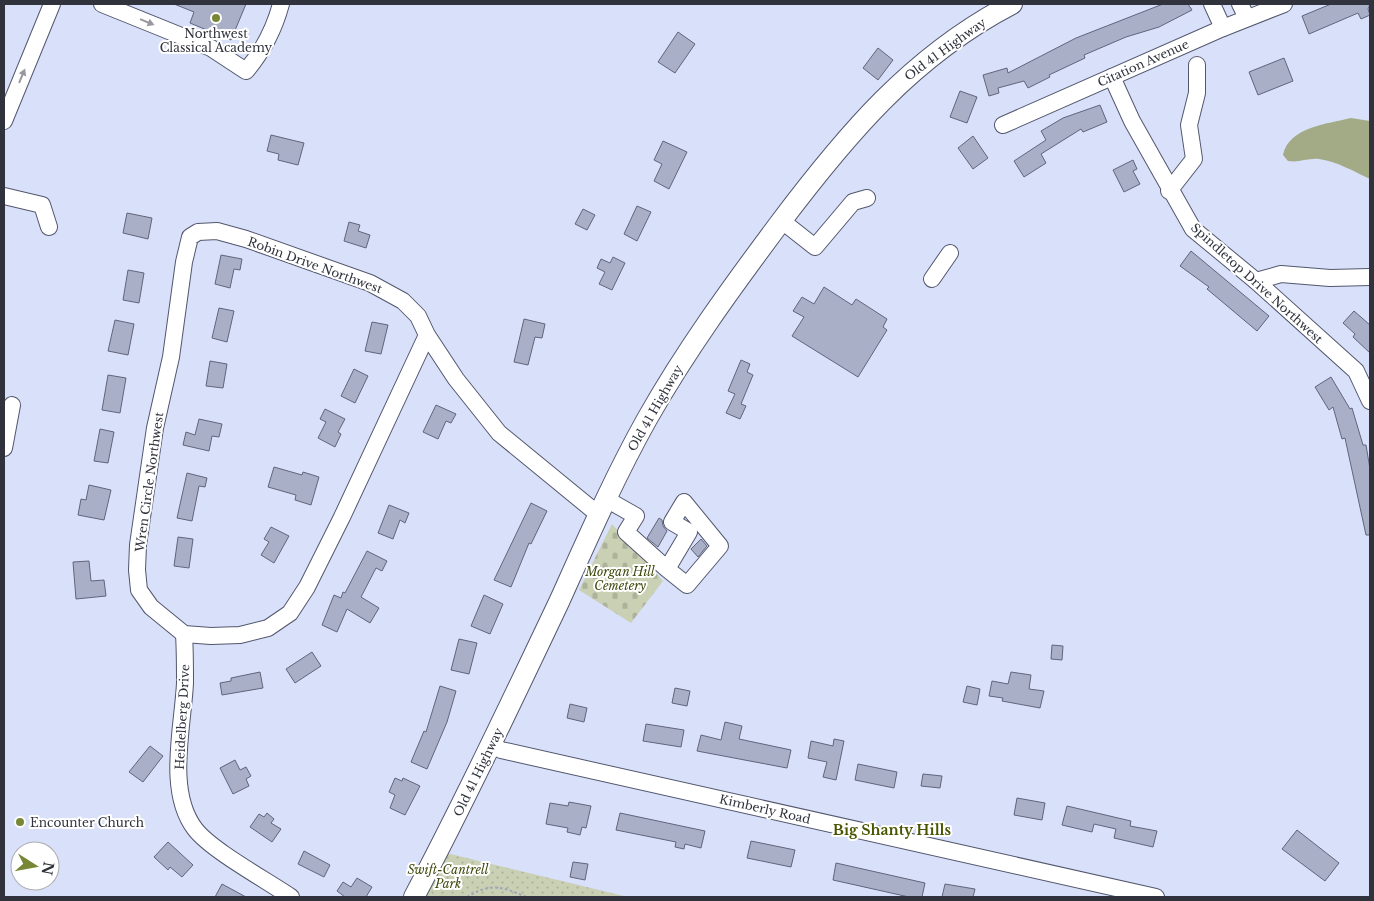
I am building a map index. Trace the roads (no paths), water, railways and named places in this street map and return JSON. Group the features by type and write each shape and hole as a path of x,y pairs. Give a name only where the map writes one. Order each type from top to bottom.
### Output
{"main road":[{"name":"Old 41 Highway","path":"414,897 492,745 643,426 691,345 829,158 885,96 934,54 980,22 1012,4"}],"street":[{"path":"4,121 52,4"},
{"path":"102,4 211,48 246,71 260,55 276,22 280,4"},
{"path":"1212,4 1222,28"},
{"name":"Citation Avenue","path":"1003,125 1222,28 1243,11 1284,4"},
{"path":"1169,190 1194,159 1189,125 1197,92 1197,65"},
{"name":"Spindletop Drive Northwest","path":"1112,77 1132,122 1169,190 1193,229 1256,281 1356,371 1370,401"},
{"path":"4,196 42,205 49,227"},
{"path":"782,221 816,247 853,202 867,198"},
{"name":"Wren Circle Northwest","path":"184,634 152,607 139,590 138,545 155,428 171,357 187,244 190,237 198,232 217,231 232,235"},
{"name":"Robin Drive Northwest","path":"232,235 378,287 404,301 418,316 427,335 477,407 499,433 603,507 636,516 626,532 668,569"},
{"path":"932,279 950,253"},
{"path":"1256,281 1281,274 1330,278 1370,277"},
{"path":"184,634 211,636 240,635 268,628 290,613 307,586 338,526 427,335"},
{"path":"4,448 12,405"},
{"path":"684,502 720,546 687,585 668,569 688,532 672,522 684,502"},
{"name":"Heidelberg Drive","path":"184,634 185,684 178,764 181,804 195,829 218,848 291,897"},
{"name":"Kimberly Road","path":"492,745 521,754 1102,892 1156,897"}],"place":[{"name":"Northwest Classical Academy","path":"216,18"},
{"name":"Encounter Church","path":"20,822"}],"district":[{"name":"Big Shanty Hills","path":"892,830"}],"park label":[{"name":"Morgan Hill Cemetery","path":"620,578"},
{"name":"Swift-Cantrell Park","path":"448,876"}]}
